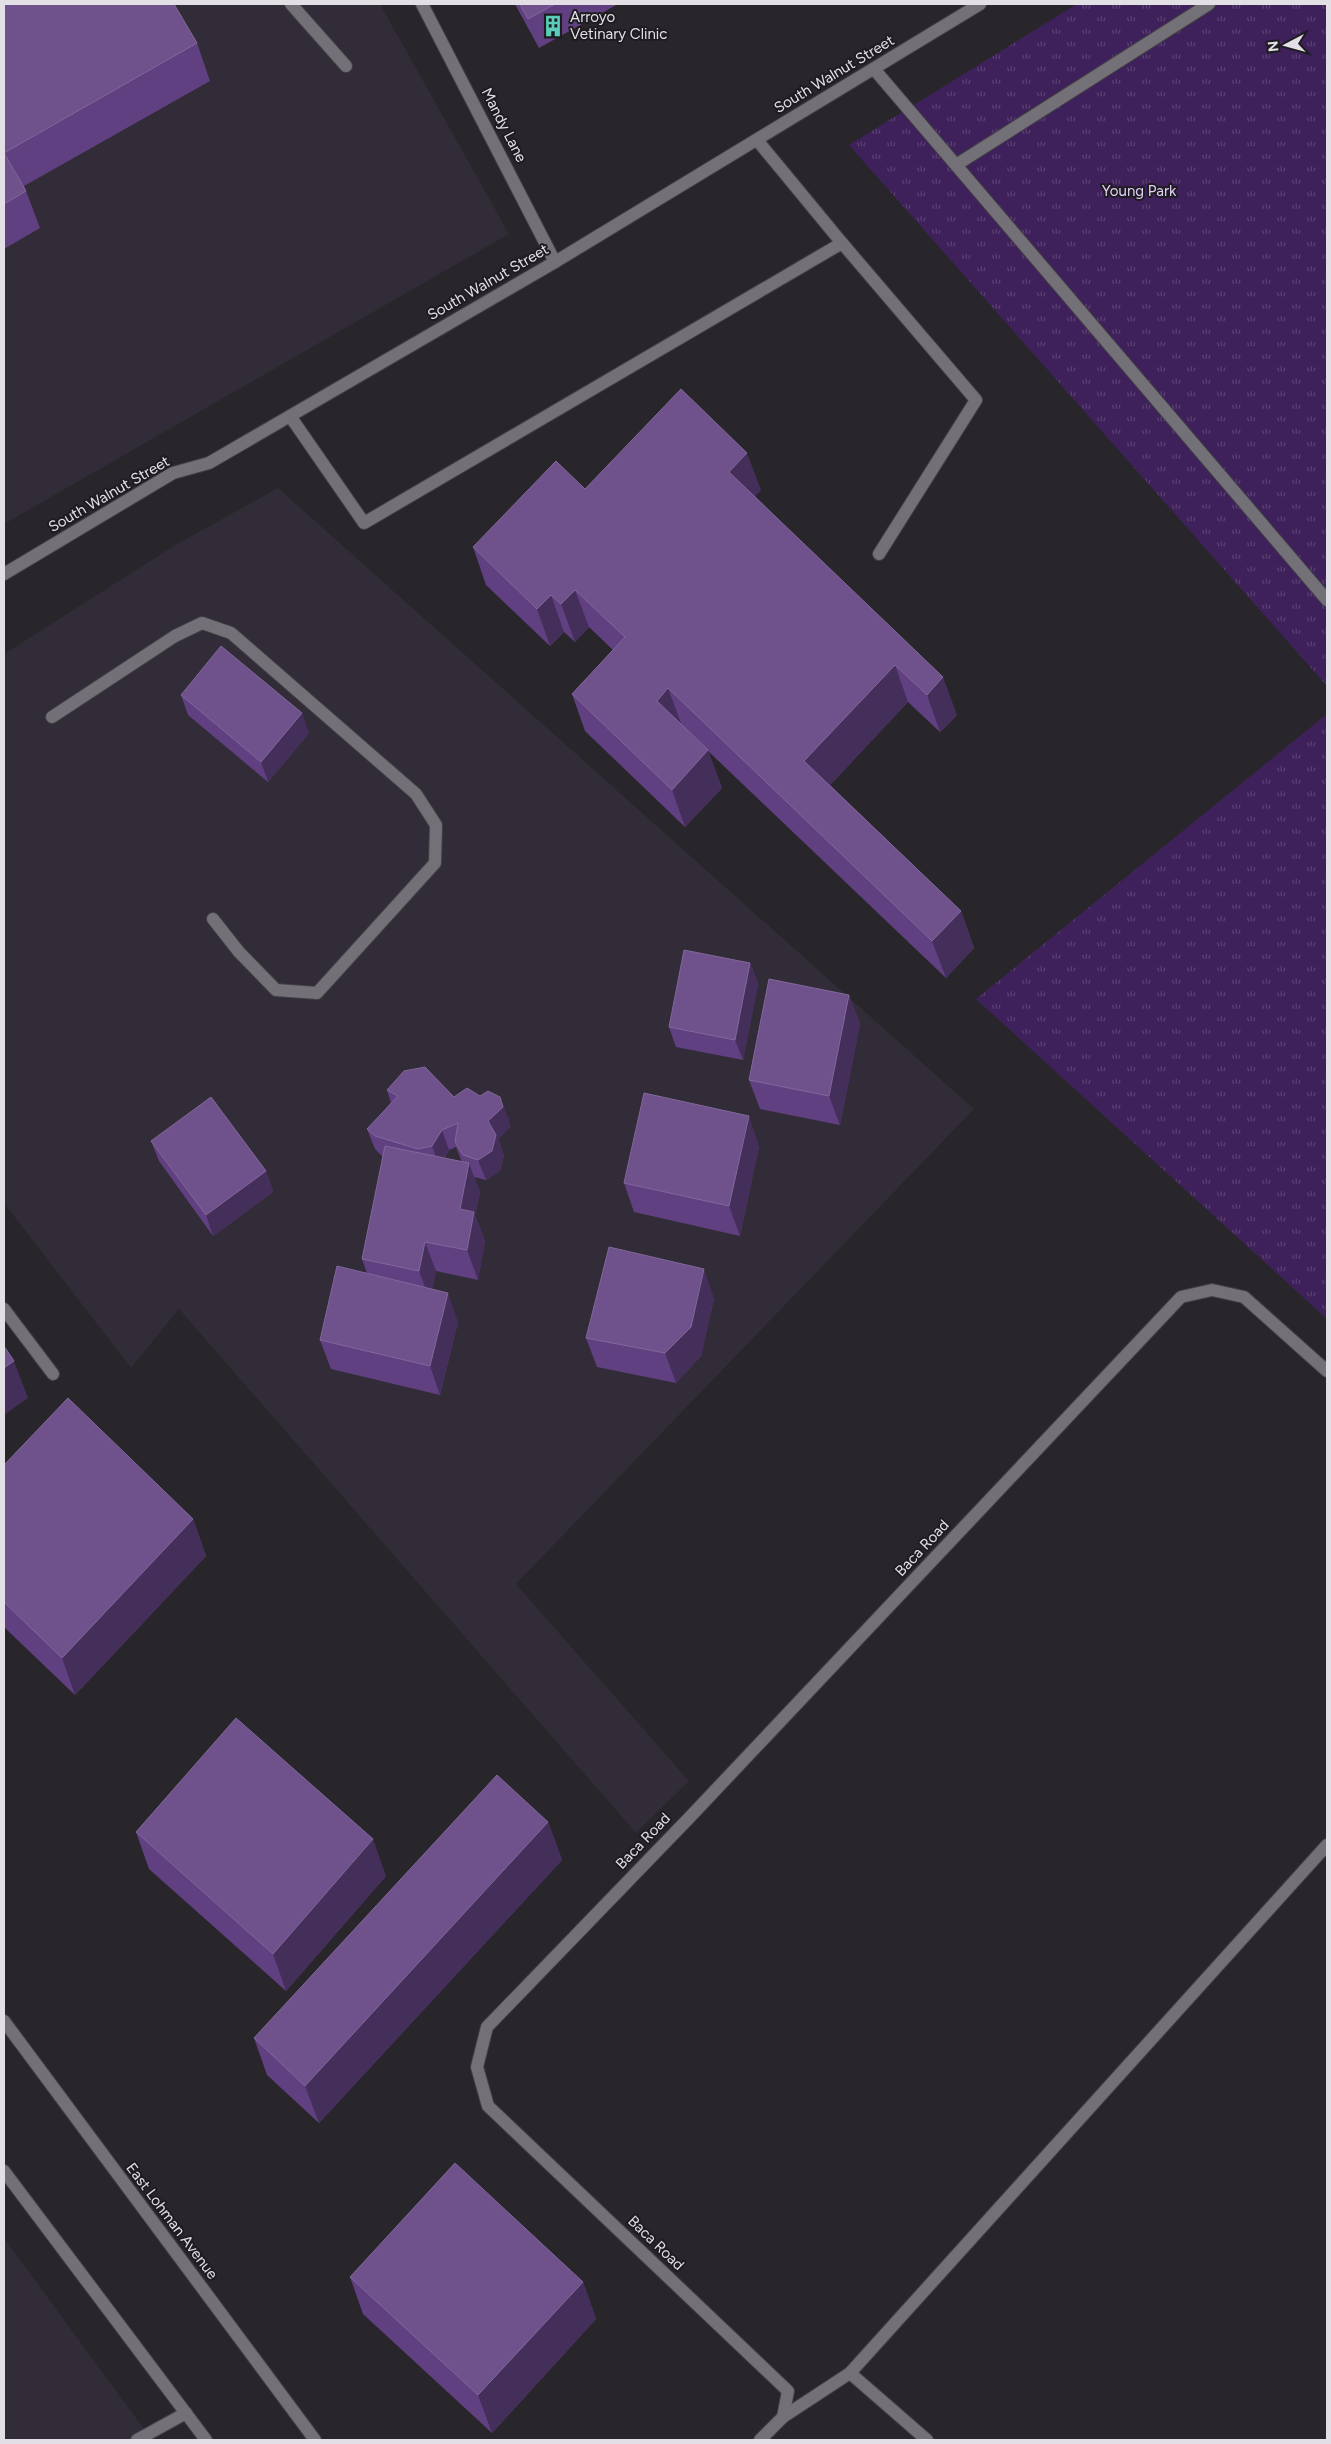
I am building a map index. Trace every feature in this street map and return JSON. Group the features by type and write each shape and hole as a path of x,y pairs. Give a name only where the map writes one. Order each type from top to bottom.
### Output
{"street":[{"path":"291,4 346,66"},
{"name":"Mandy Lane","path":"422,4 555,262"},
{"name":"South Walnut Street","path":"4,574 173,473 208,463 555,262 980,4"},
{"path":"956,165 1209,4"},
{"path":"874,69 1327,600"},
{"path":"757,140 976,400 879,554"},
{"path":"290,416 364,523 842,243"},
{"path":"52,716 175,636 202,623 231,633 416,794 436,825 435,863 317,992 276,990 239,952 212,919"},
{"name":"Baca Road","path":"783,2417 788,2391 488,2106 477,2067 487,2027 690,1817 1181,1297 1212,1290 1244,1297 1327,1371"},
{"path":"4,1309 53,1374"},
{"path":"760,2440 783,2417 850,2374 1327,1845"},
{"name":"East Lohman Avenue","path":"4,2021 315,2440"},
{"path":"4,2171 206,2440"},
{"path":"850,2374 927,2440"},
{"path":"137,2440 186,2413"}],"shaded area":[{"path":"4,4 380,4 509,234 4,524"},
{"path":"278,488 974,1109 516,1584 689,1781 636,1833 179,1309 131,1368 4,1203 4,654 177,544"},
{"path":"4,2238 152,2440 4,2440"}],"green space":[{"name":"Young Park","path":"1077,4 1327,4 1327,686 849,145"},
{"path":"1327,714 1327,1319 976,999"}],"building":[{"path":"4,4 174,4 197,43 4,153"},
{"path":"520,4 555,4 528,19"},
{"path":"4,153 26,191 4,204"},
{"path":"681,389 747,453 729,472 943,677 927,695 895,665 804,761 961,911 932,941 668,688 657,701 708,750 672,790 572,694 625,637 575,590 561,604 551,595 537,609 473,547 556,461 585,489"},
{"path":"221,646 302,713 261,762 181,695"},
{"path":"684,950 750,963 735,1040 669,1027"},
{"path":"769,979 849,995 829,1096 749,1080"},
{"path":"425,1067 454,1097 467,1088 480,1096 488,1091 500,1097 503,1107 488,1121 496,1135 492,1151 478,1160 463,1155 455,1142 458,1123 442,1130 432,1146 418,1149 375,1136 367,1129 398,1096 387,1090 404,1071"},
{"path":"644,1093 749,1116 729,1206 624,1183"},
{"path":"211,1097 266,1171 206,1215 151,1141"},
{"path":"385,1146 469,1163 460,1209 474,1212 467,1250 425,1242 419,1271 362,1259"},
{"path":"609,1247 704,1269 691,1327 665,1353 586,1338"},
{"path":"337,1266 448,1293 430,1366 320,1340"},
{"path":"4,1346 14,1361 4,1368"},
{"path":"68,1398 193,1519 62,1658 4,1602 4,1465"},
{"path":"236,1718 373,1839 273,1954 136,1832"},
{"path":"497,1775 548,1822 305,2086 254,2038"},
{"path":"455,2163 583,2282 478,2395 350,2277"}],"place":[{"name":"Arroyo Vetinary Clinic","path":"553,26"}]}
